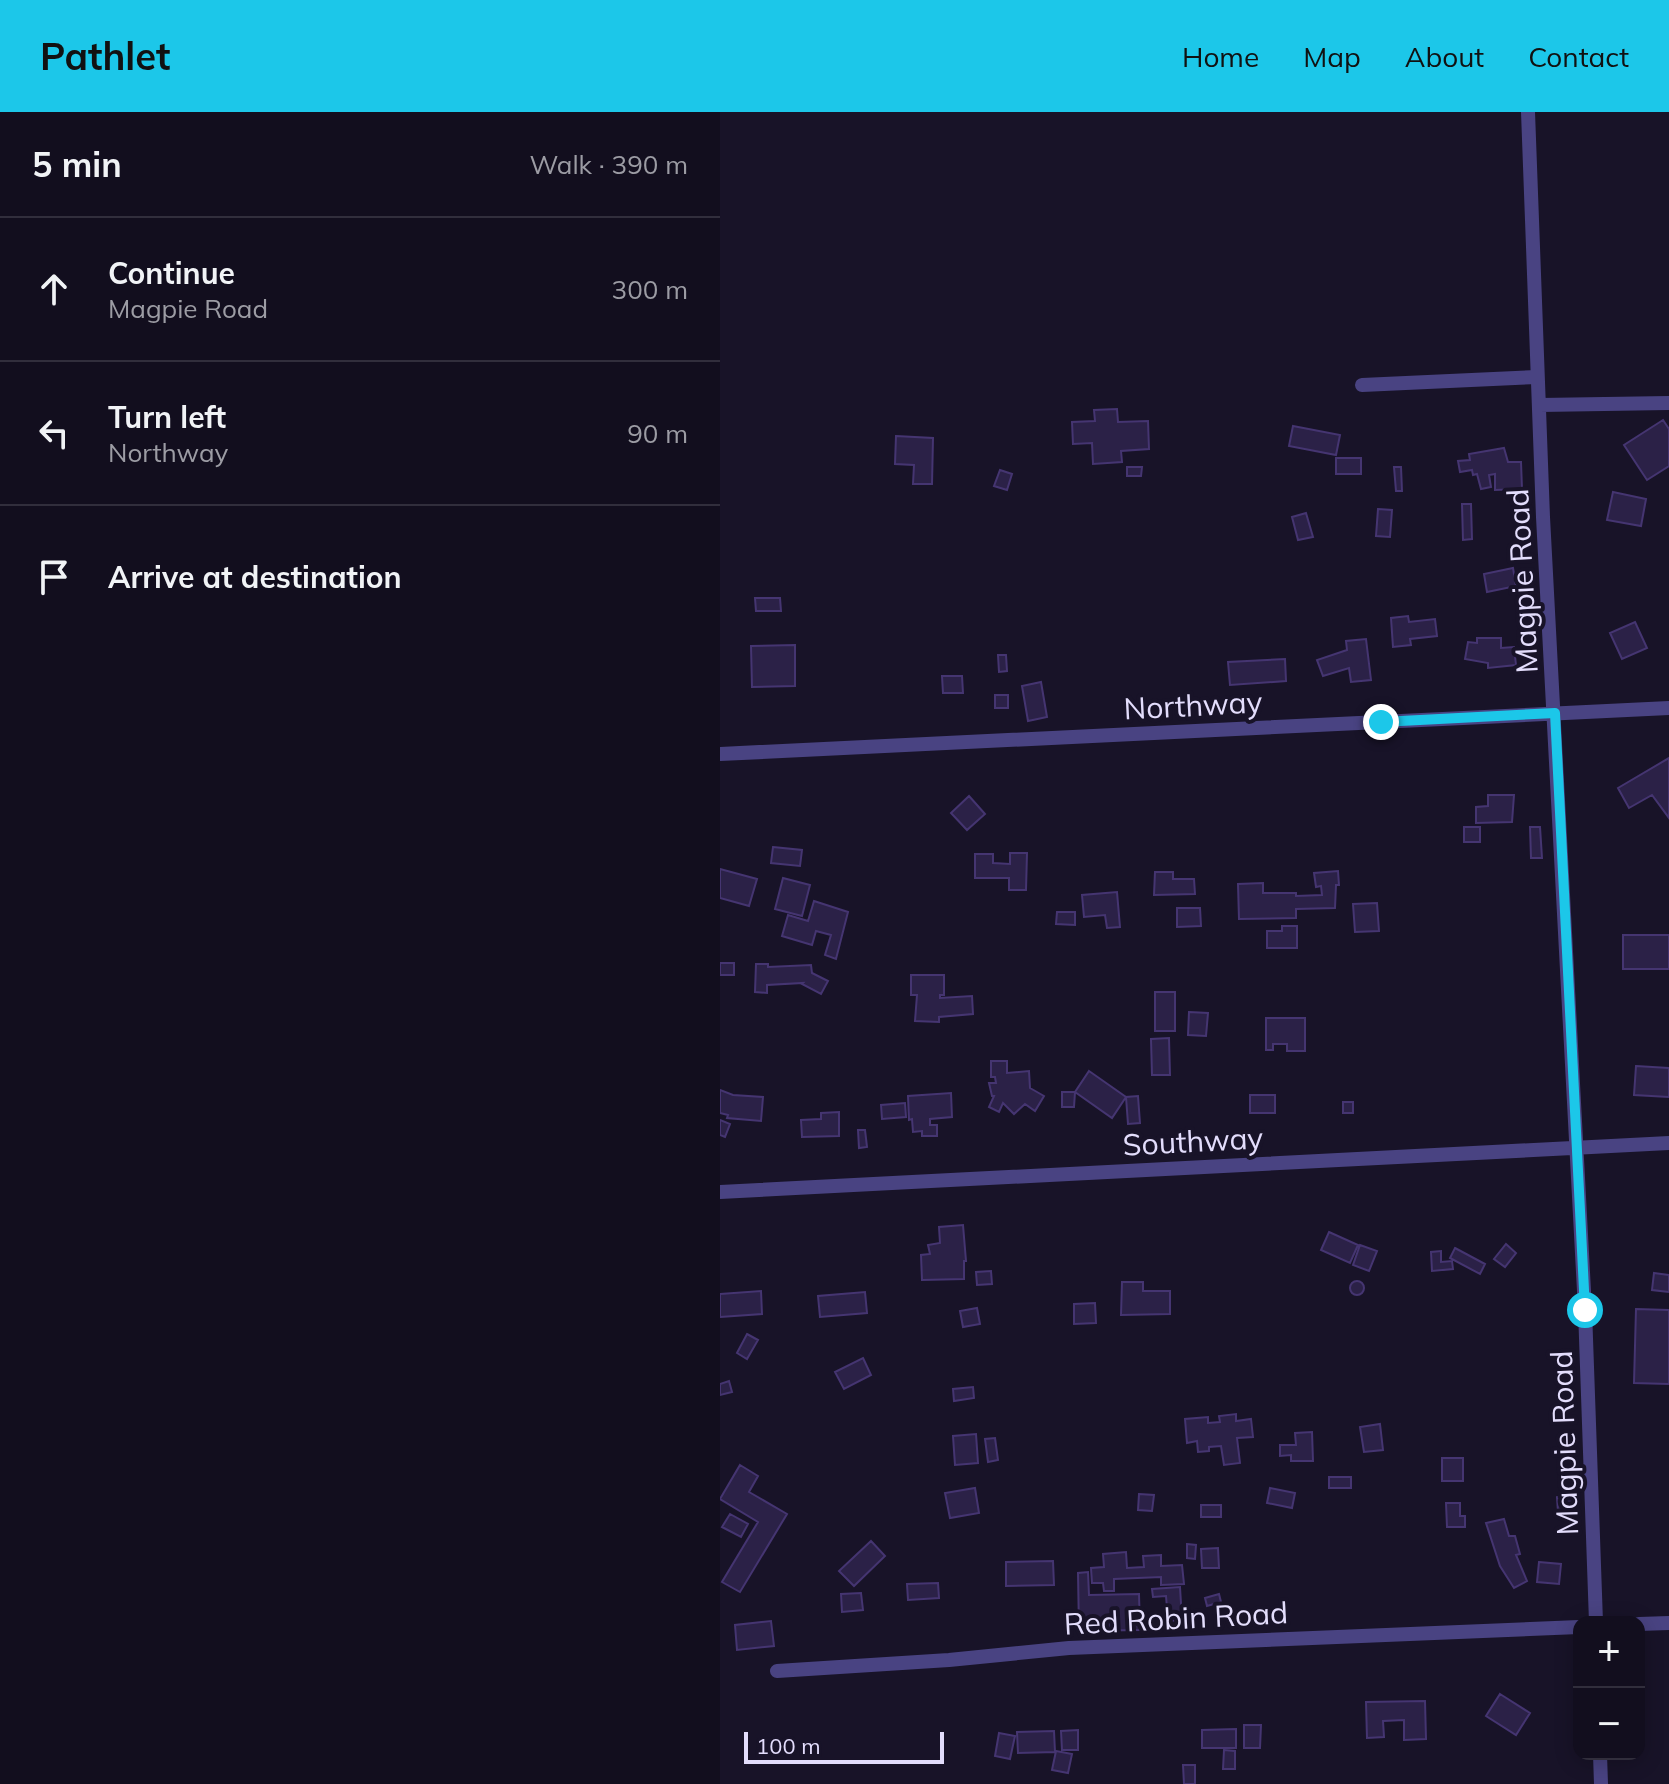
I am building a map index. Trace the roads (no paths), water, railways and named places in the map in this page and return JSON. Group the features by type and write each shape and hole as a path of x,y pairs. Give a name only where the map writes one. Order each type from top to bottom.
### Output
{"street":[{"name":"Magpie Road","path":"1528,112 1543,517 1585,1310 1596,1616"},
{"path":"1362,385 1537,377"},
{"path":"1540,405 1669,403"},
{"name":"Northway","path":"720,754 1669,708"},
{"name":"Southway","path":"720,1192 1669,1143"},
{"path":"1645,1624 1669,1623"},
{"name":"Red Robin Road","path":"777,1671 949,1660 1069,1648 1573,1627"},
{"path":"1600,1760 1601,1784"}]}
